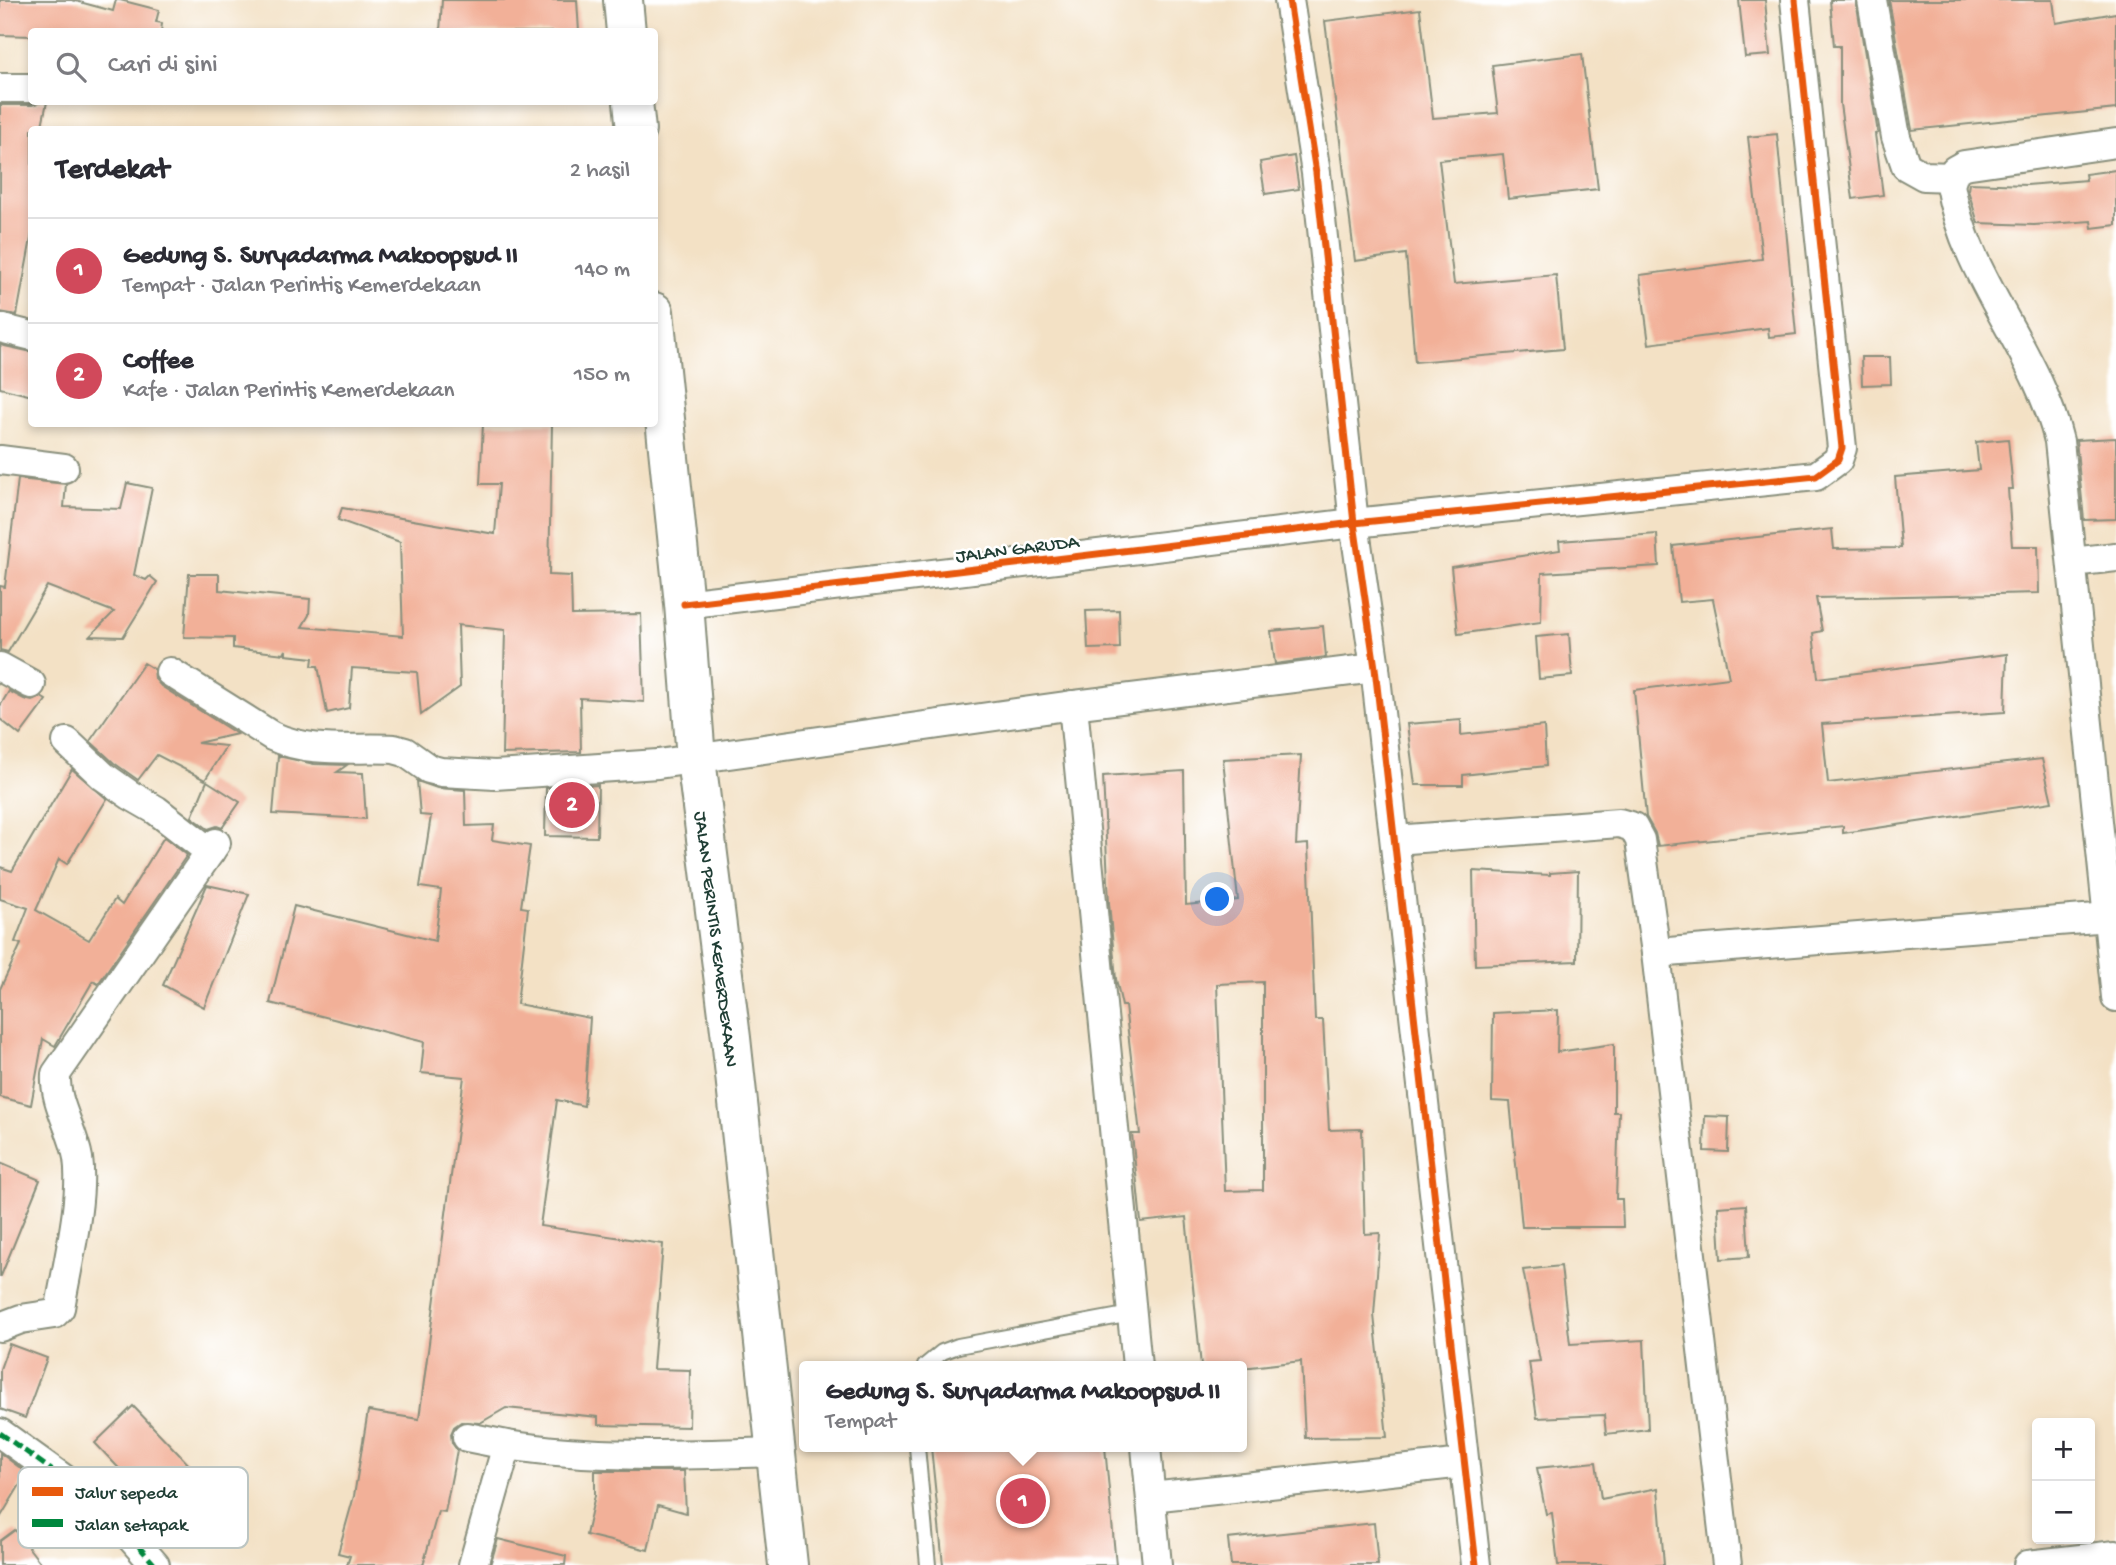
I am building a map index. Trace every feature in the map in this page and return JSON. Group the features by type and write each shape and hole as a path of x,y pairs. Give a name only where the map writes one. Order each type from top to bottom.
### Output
{"highway":[{"path":"623,0 626,28"},
{"path":"633,105 636,126"},
{"name":"JALAN PERINTIS KEMERDEKAAN","path":"658,351 684,604 696,759 749,1198 774,1452 781,1563"}],"street":[{"path":"1289,0 1316,173 1354,523 1376,668 1476,1565"},
{"name":"JALAN GARUDA","path":"684,604 1354,523 1816,476 1838,460 1842,448 1795,0"},
{"path":"1872,0 1895,137 1906,166 1924,176 1952,177"},
{"path":"0,88 28,88"},
{"path":"2116,143 1964,165 1955,170 1952,177 1952,194 1978,270 2036,377 2054,420 2059,442 2116,997"},
{"path":"0,328 28,335"},
{"path":"0,460 64,468"},
{"path":"2073,562 2116,557"},
{"path":"0,667 30,684"},
{"path":"170,672 287,743 320,748 394,749 405,752 429,769 495,775 696,759 1073,705 1376,668"},
{"path":"1073,705 1136,1361"},
{"path":"0,1327 21,1319 54,1314 60,1308 79,1193 78,1159 71,1130 55,1087 55,1074 213,848 103,776 67,742"},
{"path":"1395,840 1627,824 1633,827 1640,840 1656,953 1727,1565"},
{"path":"1656,953 2109,917"},
{"path":"0,1433 47,1467"},
{"path":"467,1437 508,1445 573,1452 696,1455 774,1452"},
{"path":"473,1565 508,1445"},
{"path":"1147,1452 1157,1565"},
{"path":"1152,1497 1464,1463"},
{"path":"140,1548 155,1565"},
{"path":"2028,1565 2116,1555"}],"lane":[{"path":"931,1361 942,1352 958,1346 1131,1314"},
{"path":"917,1452 928,1565"}],"building":[{"path":"0,0 72,0 113,11 116,0 120,0 159,10 156,22 162,23 161,28 28,28 28,36 0,35"},
{"path":"442,0 577,0 579,28 440,28"},
{"path":"1739,0 1765,0 1770,55 1745,57"},
{"path":"1830,0 1856,0 1878,133 1875,134 1883,195 1853,199 1840,104 1840,46 1834,46"},
{"path":"1889,0 2053,0 2056,23 2116,13 2116,109 1912,130"},
{"path":"1420,9 1433,118 1498,113 1492,65 1582,54 1598,189 1508,199 1503,154 1439,160 1454,284 1556,275 1563,349 1415,362 1406,254 1355,261 1325,21"},
{"path":"0,105 46,105 42,126 28,126 28,255 17,315 0,312"},
{"path":"1777,134 1796,334 1769,337 1768,328 1649,344 1640,275 1762,259 1748,137"},
{"path":"1294,156 1299,189 1265,194 1260,162"},
{"path":"2116,170 2116,225 2092,228 2091,221 2034,225 1978,223 1968,190 1969,183 2027,185 2086,180 2085,174"},
{"path":"0,345 28,351 28,395 0,388"},
{"path":"1861,357 1890,357 1891,384 1862,385"},
{"path":"483,427 552,427 549,575 571,576 572,615 641,614 644,702 580,698 581,752 502,754 505,630 458,625 460,687 421,715 417,672 352,668 349,708 327,713 318,666 312,666 313,658 286,655 286,650 284,654 233,648 233,638 184,637 189,574 219,574 219,590 310,599 309,615 302,627 403,636 400,542 338,520 342,508 495,534 499,484 480,484"},
{"path":"2116,438 2116,519 2084,520 2076,440"},
{"path":"2008,439 2013,489 2008,489 2012,546 2038,546 2039,593 1816,598 1822,631 1813,633 1818,678 2007,654 2005,712 1822,724 1828,783 2042,759 2052,802 1843,833 1843,826 1658,846 1655,833 1646,817 1634,690 1729,678 1713,599 1679,602 1673,546 1832,529 1834,549 1901,548 1895,477 1979,470 1976,442"},
{"path":"18,479 66,484 64,507 121,509 127,483 152,488 134,575 146,580 150,576 157,582 123,637 90,636 114,612 47,586 8,652 0,650 0,586 5,587"},
{"path":"1657,534 1659,566 1542,573 1541,622 1458,634 1451,567 1560,550 1559,541"},
{"path":"1119,610 1120,648 1088,649 1086,611"},
{"path":"1323,626 1326,657 1275,664 1271,631"},
{"path":"1569,634 1572,676 1539,679 1536,637"},
{"path":"144,663 154,669 155,679 161,686 237,734 197,743 226,746 205,780 157,755 138,780 90,741"},
{"path":"9,691 32,701 41,697 46,700 20,735 0,719 0,706"},
{"path":"1461,720 1461,735 1544,726 1546,766 1463,775 1463,785 1415,785 1407,724"},
{"path":"1301,755 1296,845 1308,844 1315,1020 1323,1020 1329,1130 1362,1129 1365,1234 1380,1233 1374,1315 1387,1437 1305,1438 1301,1361 1247,1367 1247,1361 1200,1361 1186,1217 1141,1222 1132,1134 1140,1134 1125,1006 1122,1006 1116,979 1109,903 1103,776 1184,771 1186,905 1238,900 1223,759","holes":["1263,982 1263,1190 1225,1191 1217,984"]},
{"path":"278,756 314,764 347,765 337,772 363,773 366,819 273,814"},
{"path":"72,769 107,799 67,864 59,859 36,910 89,940 115,899 122,905 164,837 187,855 98,984 93,981 55,1046 43,1039 31,1105 0,1097 0,989 21,944 15,942 28,908 0,899 0,867 12,871"},
{"path":"207,781 240,802 222,828 217,826 208,829 192,817"},
{"path":"417,781 437,788 465,790 466,826 494,825 492,840 530,846 521,907 528,908 517,1004 590,1018 584,1106 557,1100 540,1226 663,1244 653,1369 690,1370 689,1427 598,1425 598,1417 506,1408 480,1423 461,1422 454,1427 451,1434 452,1443 457,1450 445,1512 438,1511 423,1565 347,1565 350,1556 338,1553 354,1496 368,1411 419,1419 464,1077 421,1073 424,1042 270,1003 294,906 435,941 441,890 420,887 431,816 420,815"},
{"path":"598,785 597,837 545,836 546,788"},
{"path":"1473,871 1550,875 1578,871 1577,961 1475,965"},
{"path":"207,885 249,894 204,1007 163,985"},
{"path":"1558,1010 1557,1052 1614,1044 1614,1112 1619,1112 1616,1199 1622,1199 1623,1227 1522,1227 1510,1102 1492,1101 1493,1013"},
{"path":"1705,1116 1729,1117 1728,1152 1704,1151"},
{"path":"0,1163 40,1180 1,1276 0,1276"},
{"path":"1746,1205 1749,1257 1721,1259 1718,1207"},
{"path":"1561,1266 1570,1344 1644,1340 1648,1429 1606,1434 1604,1415 1537,1418 1529,1362 1540,1361 1523,1270"},
{"path":"9,1344 47,1358 25,1418 0,1409 0,1369"},
{"path":"133,1406 191,1467 118,1467 95,1443"},
{"path":"932,1452 1105,1452 1116,1565 943,1565"},
{"path":"0,1453 19,1467 18,1488 0,1518"},
{"path":"1596,1462 1601,1499 1658,1488 1664,1565 1558,1565 1552,1513 1546,1514 1537,1468"},
{"path":"595,1471 684,1471 686,1513 658,1505 648,1550 586,1535 595,1495"},
{"path":"1374,1523 1378,1565 1231,1565 1228,1539"},
{"path":"15,1530 18,1534 18,1548 29,1548 42,1565 0,1565 0,1541"},
{"path":"498,1539 566,1556 565,1565 490,1565"}],"marked path":[{"path":"0,1433 47,1467"},
{"path":"140,1548 155,1565"}],"cycle path":[{"path":"1289,0 1316,173 1354,523 1375,668 1476,1565"},
{"path":"684,604 1354,523 1816,476 1838,460 1842,448 1795,0"}],"place":[{"name":"Coffee","path":"572,805"},
{"name":"Gedung S. Suryadarma Makoopsud II","path":"1023,1501"}]}
